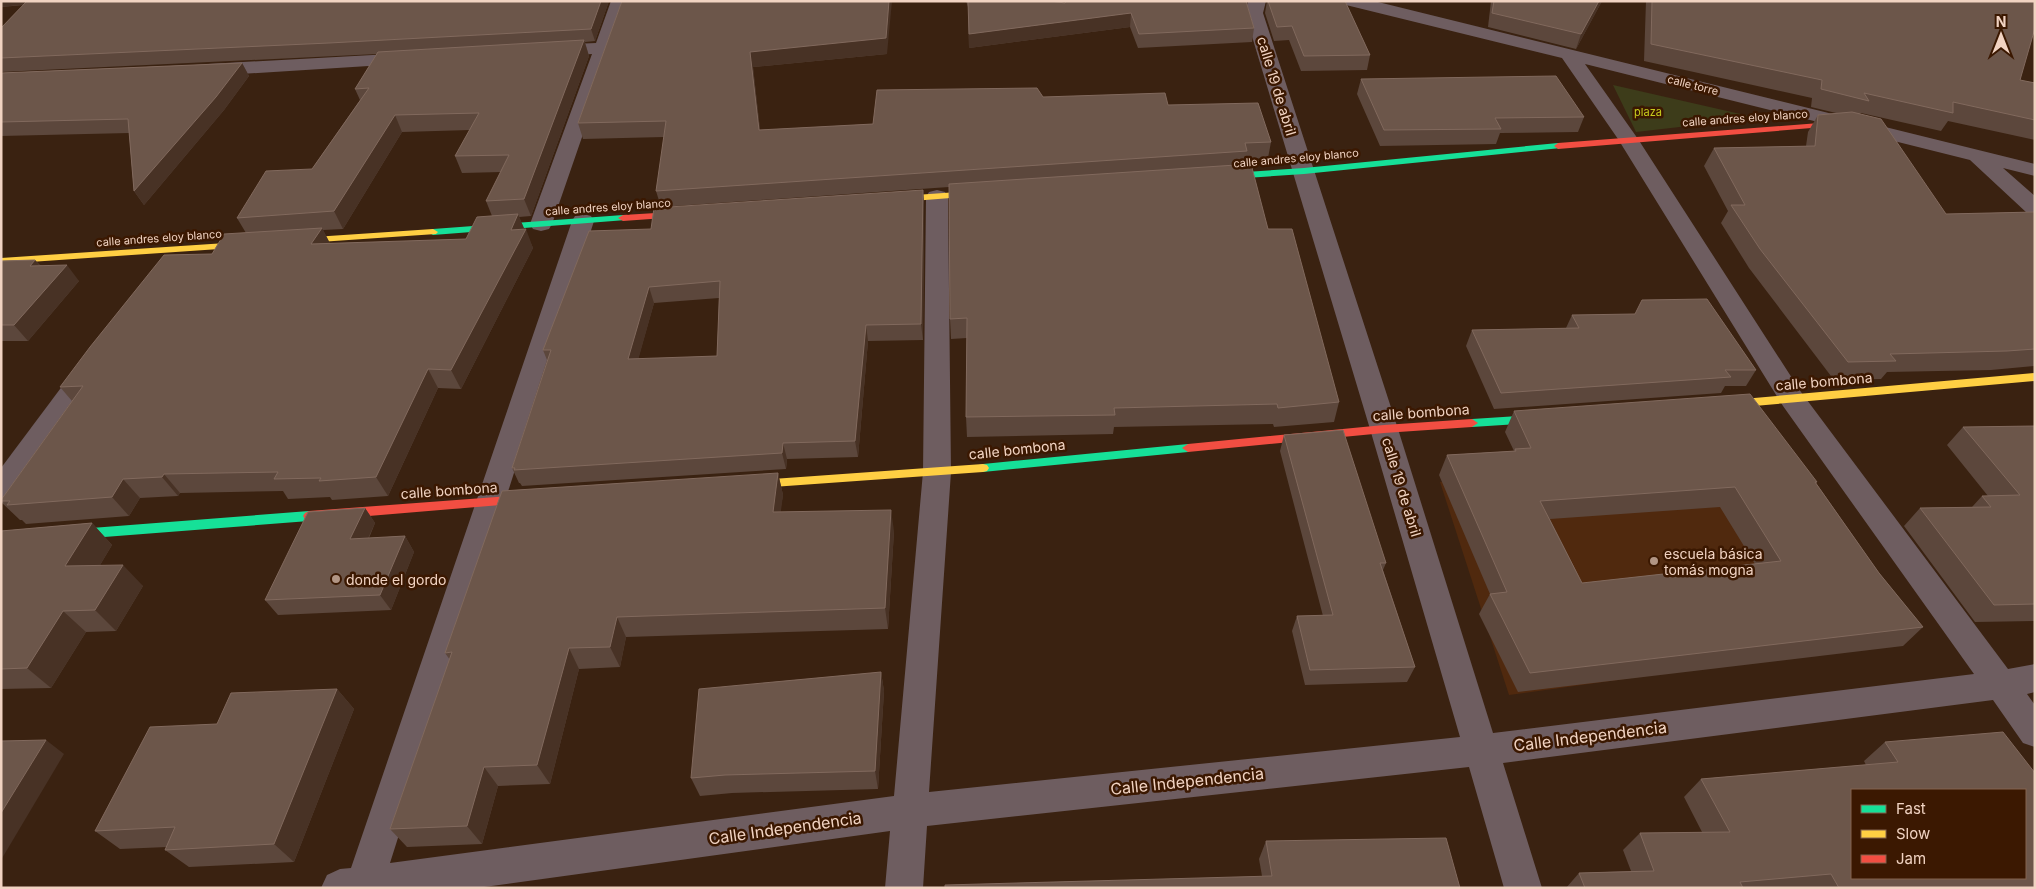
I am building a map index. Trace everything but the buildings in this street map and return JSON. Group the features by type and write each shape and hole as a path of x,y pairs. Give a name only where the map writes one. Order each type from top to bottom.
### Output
{"street":[{"path":"541,224 620,1"},
{"name":"calle 19 de abril","path":"1257,1 1254,13 1384,429 1523,888"},
{"name":"calle torre","path":"1352,1 2035,170"},
{"path":"534,52 604,48"},
{"path":"1568,54 1628,139 1792,399 2035,732"},
{"path":"188,70 424,59"},
{"name":"calle andres eloy blanco","path":"1205,178 1304,171 1628,139 1845,123"},
{"path":"1976,156 2035,208"},
{"path":"878,201 996,193"},
{"path":"904,888 937,472 937,197"},
{"name":"calle andres eloy blanco","path":"1,262 701,213"},
{"path":"354,887 492,501 583,221"},
{"path":"157,273 174,249"},
{"path":"1,489 105,345"},
{"name":"calle bombona","path":"1713,405 2035,377"},
{"name":"calle bombona","path":"729,486 937,472 1384,429 1555,417"},
{"name":"calle bombona","path":"1,540 552,497"},
{"name":"Calle Independencia","path":"354,887 909,811 1482,750 1999,685 2035,678"}],"shaded area":[{"name":"escuela básica tomás mogna","path":"1758,449 1900,641 1509,695 1440,482"}],"green space":[{"name":"plaza","path":"1613,85 1758,118 1636,132"}],"traffic: fast":[{"path":"1216,177 1304,171 1558,146"},
{"path":"433,232 623,218"},
{"path":"1472,423 1547,418"},
{"path":"983,468 1188,448"},
{"path":"1,540 309,516"}],"traffic: slow":[{"path":"887,200 986,193"},
{"path":"1,261 433,232"},
{"path":"1720,405 2035,377"},
{"path":"743,485 983,468"}],"traffic: jam":[{"path":"1558,146 1845,123"},
{"path":"623,218 689,214"},
{"path":"1188,448 1384,429 1472,423"},
{"path":"309,516 536,498"}],"place":[{"name":"escuela básica tomás mogna","path":"1654,561"},
{"name":"donde el gordo","path":"336,579"}]}
